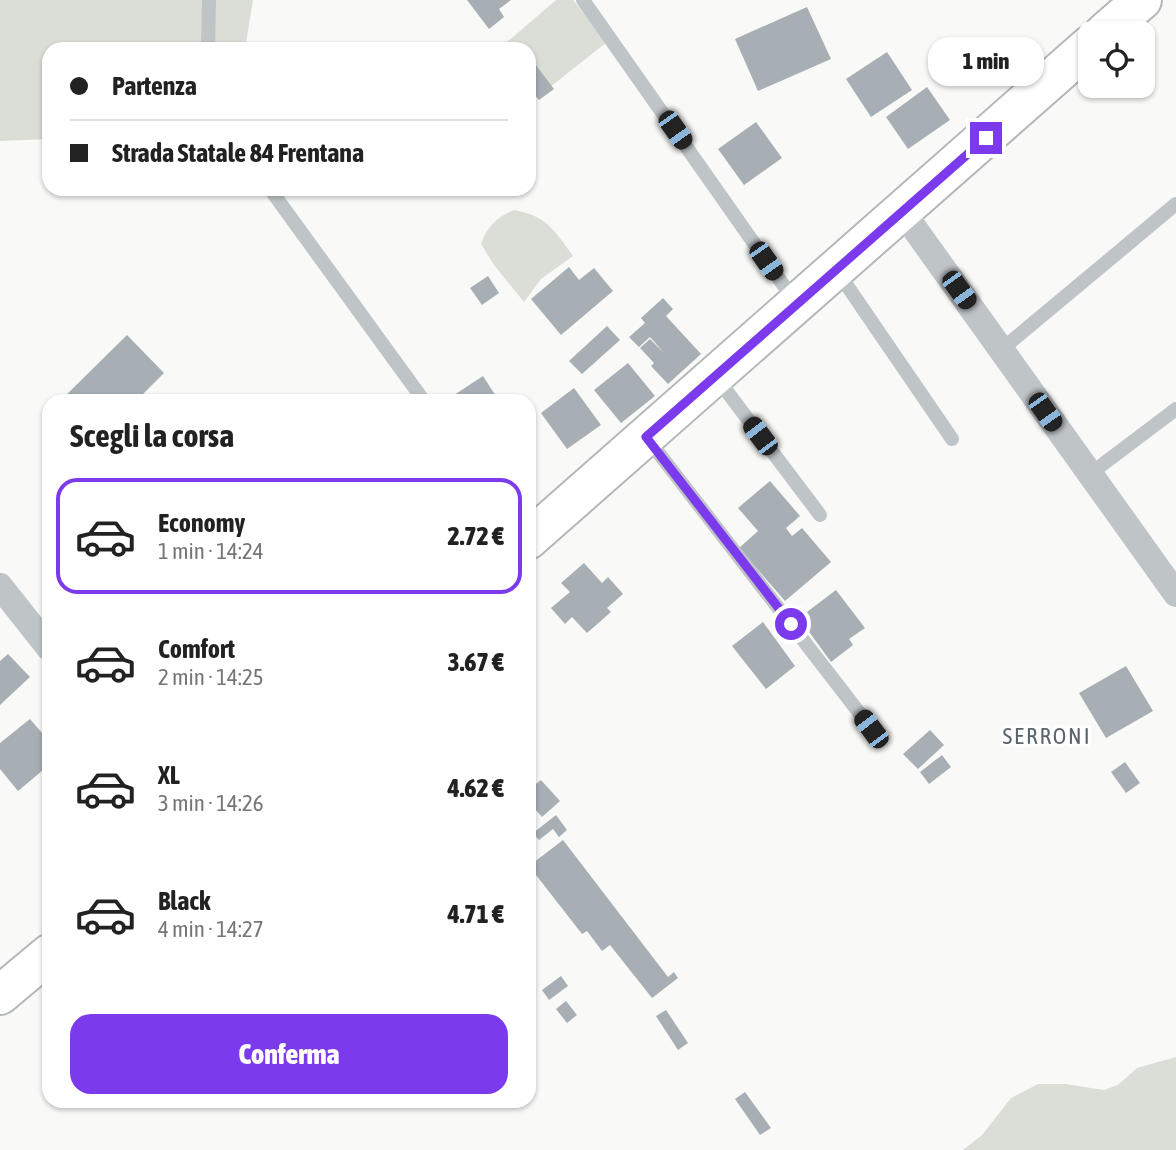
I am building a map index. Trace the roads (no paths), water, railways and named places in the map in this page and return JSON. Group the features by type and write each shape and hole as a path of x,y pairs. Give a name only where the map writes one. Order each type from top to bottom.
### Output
{"main road":[{"path":"1118,21 1142,0"},
{"path":"536,533 1078,56"},
{"path":"0,995 42,960"}],"street":[{"path":"902,211 1176,594"},
{"path":"0,586 42,639"}],"lane":[{"path":"208,42 209,0"},
{"path":"583,0 797,304"},
{"path":"275,196 419,394"},
{"path":"1001,350 1176,204"},
{"path":"836,270 952,439"},
{"path":"715,376 820,515"},
{"path":"1090,474 1176,409"},
{"path":"646,437 871,729"}],"district":[{"name":"SERRONI","path":"1047,736"}]}
